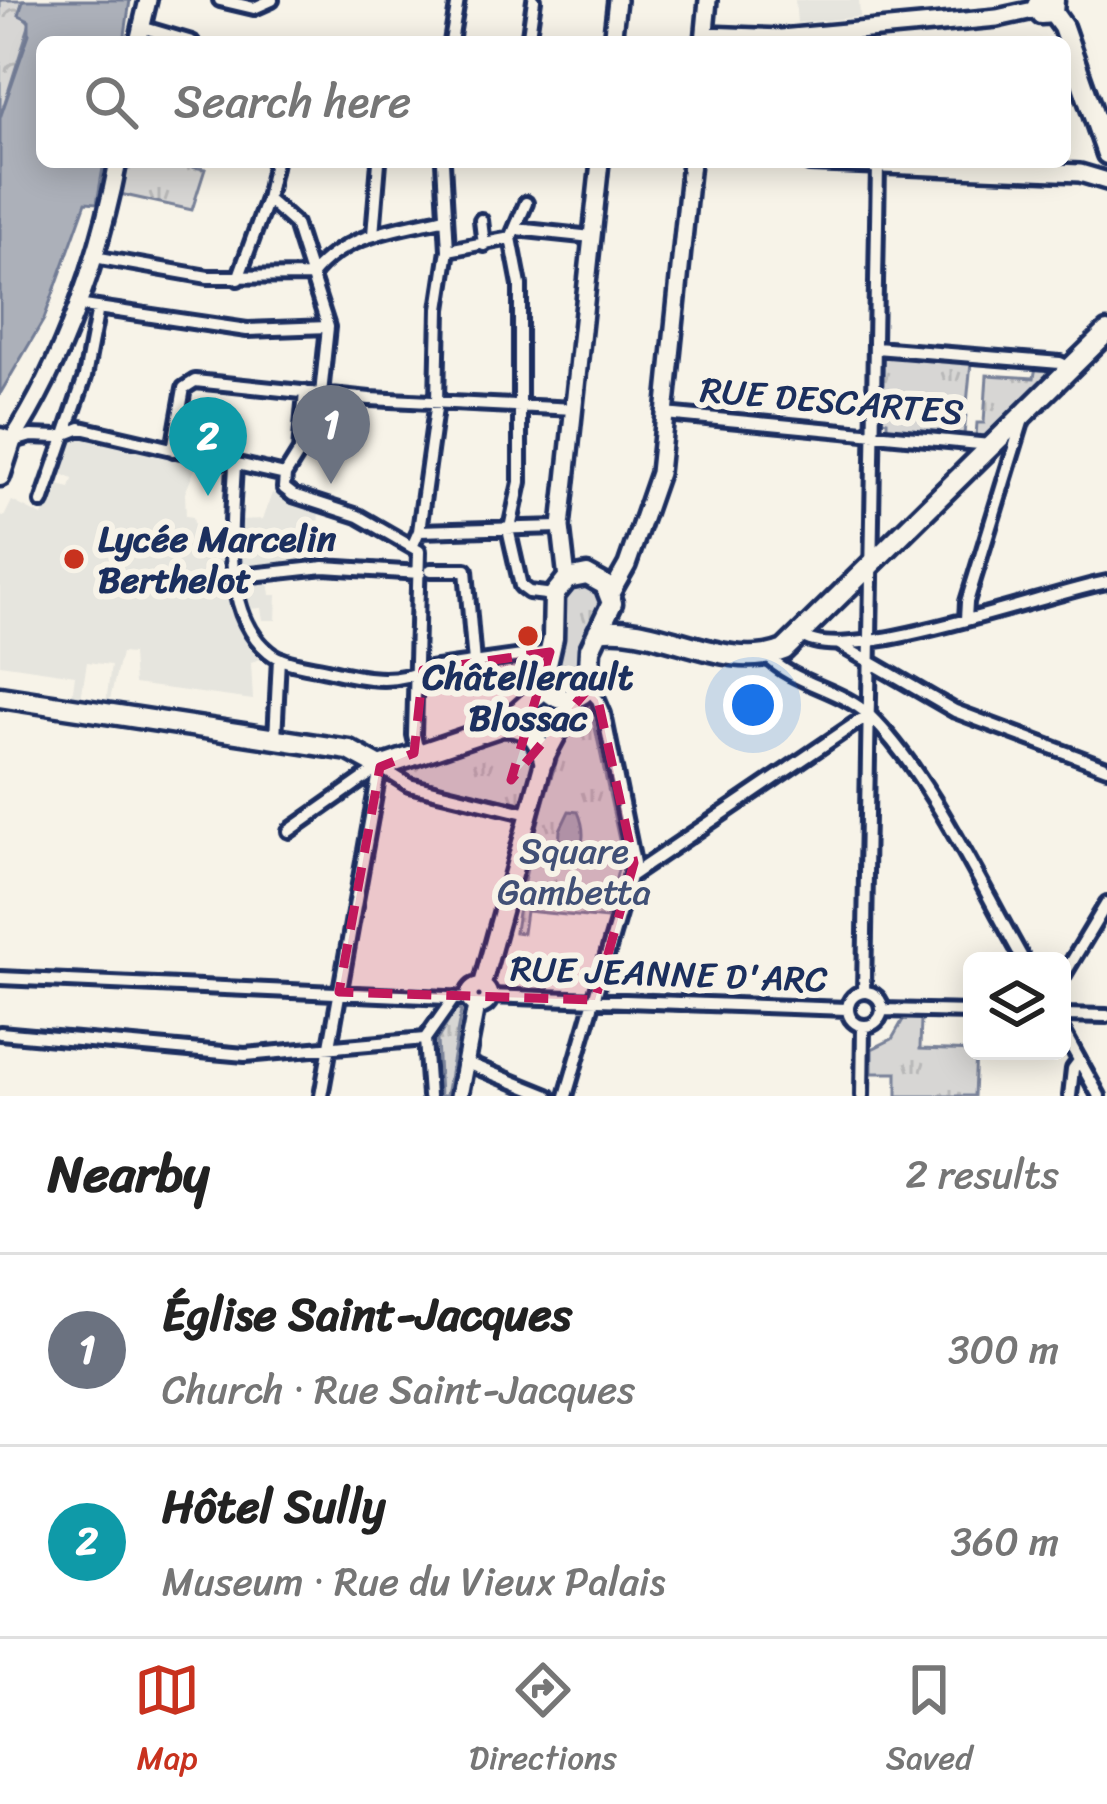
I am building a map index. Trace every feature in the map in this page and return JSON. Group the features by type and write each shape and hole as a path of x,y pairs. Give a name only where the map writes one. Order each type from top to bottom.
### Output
{"main road":[{"path":"140,34 148,0"},
{"path":"613,36 617,0"},
{"path":"704,36 708,0"},
{"path":"803,36 998,18 1046,6 1066,36"},
{"path":"1071,50 1107,154"},
{"path":"0,476 5,441 24,422 77,304 116,168"},
{"path":"558,730 543,675 560,587 562,527 599,168"},
{"path":"459,1096 474,997 544,760 582,693 590,649 627,565 659,473 690,168"},
{"path":"954,168 1080,173 1107,181"},
{"path":"598,631 634,630 696,649 766,656 784,650 1107,332"},
{"path":"560,587 587,575 605,586 634,630"},
{"path":"0,698 357,752 380,767 502,726 550,693 582,693"},
{"path":"502,726 531,732 544,760"}],"street":[{"path":"220,0 260,8 272,0"},
{"path":"452,36 458,0"},
{"path":"529,36 534,0"},
{"path":"238,278 274,168"},
{"path":"373,235 379,168"},
{"path":"412,547 419,531 437,401 439,309 448,250 443,168"},
{"path":"864,992 878,168"},
{"path":"267,199 295,224 328,327 321,394"},
{"path":"526,203 513,233 520,285 520,482 510,528 519,581 525,590 560,587"},
{"path":"94,257 238,278 311,276 332,253 373,235 446,218"},
{"path":"481,220 484,245"},
{"path":"448,250 484,245 513,233 592,237"},
{"path":"77,304 247,330 328,327"},
{"path":"42,502 85,377 98,308"},
{"path":"876,348 1060,363 1071,368"},
{"path":"173,450 184,388 190,382 574,409"},
{"path":"305,392 300,451 284,476 284,488 292,495 358,516 419,551 424,572 416,674 418,752"},
{"name":"RUE DESCARTES","path":"665,414 993,445"},
{"path":"966,620 967,602 1024,416"},
{"path":"5,441 81,428 284,476"},
{"path":"235,464 234,590 267,651 363,679 550,652"},
{"path":"419,531 562,527"},
{"path":"233,578 324,567 466,570 474,663"},
{"path":"801,635 815,644 919,633 1066,589 1107,582"},
{"path":"837,643 955,711 1107,768"},
{"path":"766,656 782,672 868,715 915,771 1019,952"},
{"path":"275,739 279,658"},
{"path":"566,1096 632,875 632,843 604,714 598,700 582,693"},
{"path":"632,875 868,715"},
{"path":"380,767 409,785 529,814"},
{"path":"289,832 380,767"},
{"path":"321,1096 380,767"},
{"path":"1071,963 1107,903"},
{"name":"RUE JEANNE D'ARC","path":"0,978 847,1009"},
{"path":"863,1027 850,1019 847,1009 850,999 864,992"},
{"path":"863,1027 878,1021 882,1010 879,999 864,992"},
{"path":"0,1033 244,1055 425,1039 474,997"},
{"path":"882,1010 963,1012"},
{"path":"1071,1015 1107,1016"},
{"path":"862,1096 863,1027"},
{"path":"425,1039 429,1096"},
{"path":"1071,1046 1099,1096"},
{"path":"464,1061 548,1096"},
{"path":"1070,1096 1073,1069 1079,1061"}],"highlighted area":[{"path":"550,652 511,780 588,689 598,700 634,863 595,1000 339,992 380,767 414,753 423,670"}],"shaded area":[{"path":"23,0 130,0 125,36 36,36 36,168 103,168 97,203 86,202 44,319 0,394 0,118 29,34 29,20 19,15"},
{"path":"795,0 859,0 860,17 797,23"},
{"name":"Lycée Marcelin Berthelot","path":"77,435 193,459 191,468 195,469 185,493 186,516 193,517 196,536 221,533 221,542 228,542 229,591 260,659 251,662 253,700 134,684 132,654 121,653 109,704 111,665 87,662 81,699 72,698 75,675 0,664 0,516 4,517 12,501 42,516 52,487 70,488 73,479 59,468 69,438"},
{"path":"272,493 319,507 317,563 239,571 238,520 263,519"},
{"path":"268,578 270,595 277,595 276,620 263,620 261,608 248,609 239,582"},
{"path":"569,811 578,812 583,831 580,850 572,860 558,858 558,849 553,847 559,846"}],"green space":[{"path":"0,0 23,0 19,12 30,23 0,118"},
{"path":"125,168 205,169 192,210 120,194"},
{"path":"883,356 971,362 964,435 887,428 887,421 882,420"},
{"path":"1036,367 1046,368 1047,375 985,436 976,436 977,423 984,423 987,375 1034,378"},
{"path":"583,582 599,590 605,607 581,687 567,693 553,686 550,671 563,595"},
{"name":"Square Gambetta","path":"587,706 622,854 606,919 526,911 523,933 515,932 552,775 575,720"},
{"name":"Square Gambetta","path":"521,734 540,757 525,804 406,777 407,765"},
{"path":"456,1009 461,1011 446,1096 440,1096 437,1040"},
{"path":"904,1018 921,1019 920,1049 963,1051 963,1060 976,1060 974,1096 897,1096 897,1073 872,1073 872,1049 892,1039"}],"place":[{"name":"Église Saint-Jacques","path":"331,484"},
{"name":"Hôtel Sully","path":"208,496"},
{"name":"Lycée Marcelin Berthelot","path":"74,559"},
{"name":"Châtellerault Blossac","path":"528,636"}]}
